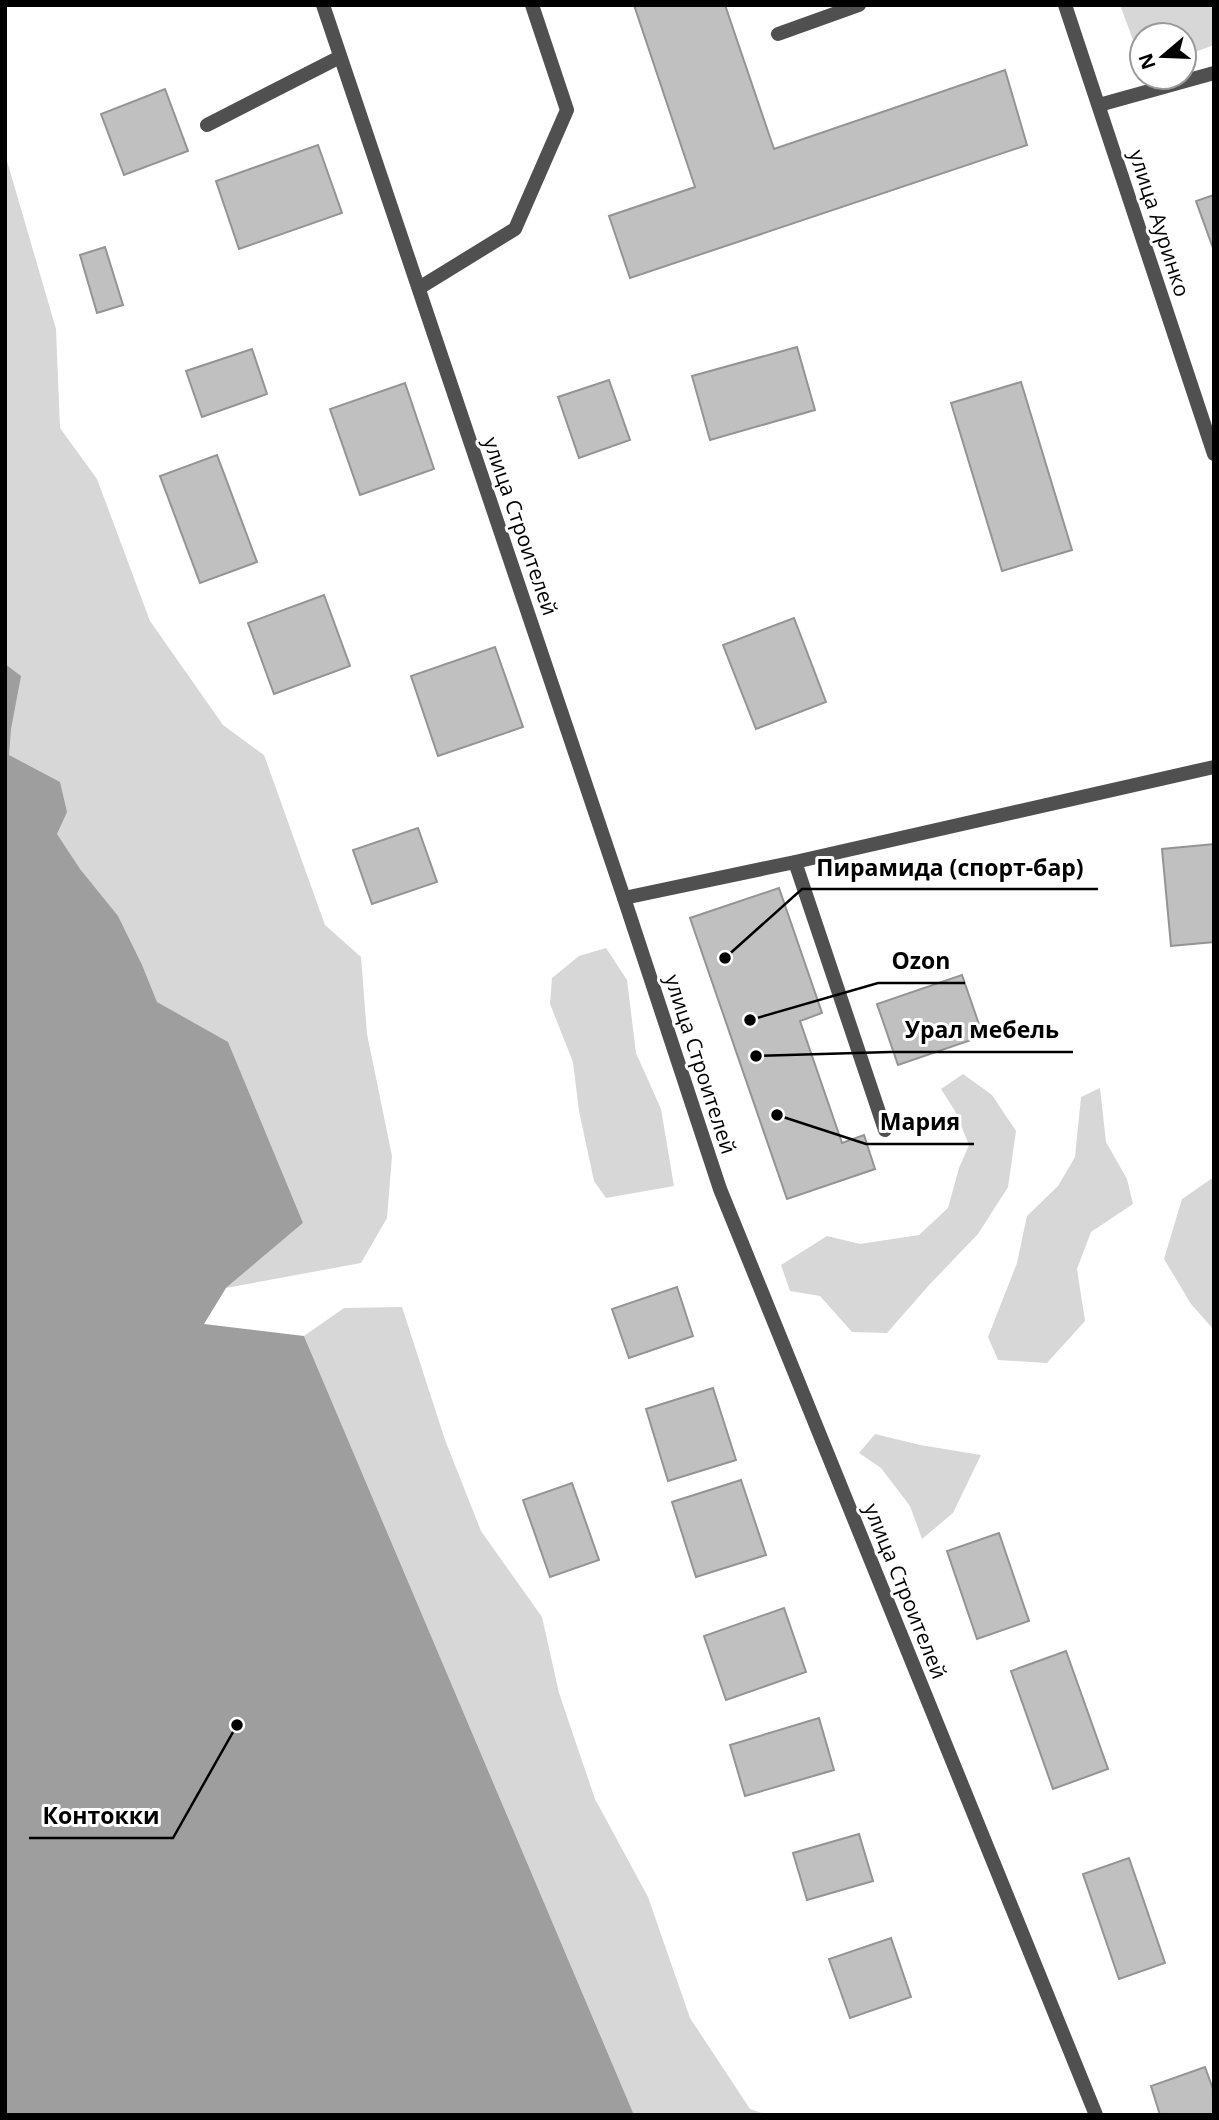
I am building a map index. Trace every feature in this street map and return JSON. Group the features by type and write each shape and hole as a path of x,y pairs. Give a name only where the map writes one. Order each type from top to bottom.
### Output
{"street":[{"name":"улица Строителей","path":"323,5 720,1189 1096,2115"},
{"path":"419,288 514,229 567,110 532,5"},
{"path":"778,34 859,5"},
{"name":"улица Ауринко","path":"1065,5 1214,454"},
{"path":"207,125 340,57"},
{"path":"1099,105 1214,73"},
{"path":"624,898 1214,767"},
{"path":"795,862 886,1130"}],"shaded area":[{"path":"1120,5 1214,5 1214,45 1198,51 1198,21 1128,21 1128,26"},
{"path":"5,154 56,329 60,428 97,479 150,621 223,725 264,755 325,925 361,957 367,1034 392,1156 387,1218 361,1263 226,1288 303,1223 153,1003 75,869 5,760"},
{"path":"5,664 21,676 9,755 60,782 67,812 57,834 80,869 118,916 157,1002 228,1042 303,1223 226,1288 204,1324 304,1336 634,2115 5,2115"},
{"path":"606,948 627,980 636,1053 661,1109 674,1186 606,1198 594,1181 579,1111 573,1062 550,1004 552,978 579,956"},
{"path":"963,1074 992,1095 1016,1131 1008,1187 978,1234 887,1333 852,1332 820,1296 790,1291 781,1265 827,1236 860,1244 919,1235 948,1208 959,1168 969,1145 955,1111 941,1089"},
{"path":"1100,1088 1106,1142 1127,1179 1133,1204 1091,1232 1077,1269 1085,1321 1047,1363 998,1360 988,1337 1017,1263 1027,1216 1058,1186 1075,1157 1081,1097"},
{"path":"1214,1177 1214,1330 1191,1304 1164,1259 1182,1199"},
{"path":"402,1307 445,1440 481,1531 542,1617 559,1693 595,1799 648,1897 690,2018 750,2109 768,2115 634,2115 304,1336 344,1308"},
{"path":"875,1434 981,1455 953,1513 922,1539 910,1506 881,1468 859,1453"}],"building":[{"path":"634,5 725,5 774,149 1005,70 1027,145 630,278 609,216 695,187"},
{"path":"165,89 188,151 124,175 101,114"},
{"path":"318,145 342,213 239,249 216,181"},
{"path":"1214,195 1214,251 1196,201"},
{"path":"105,247 123,305 97,313 80,255"},
{"path":"797,347 815,410 710,440 692,376"},
{"path":"252,349 267,394 202,417 186,371"},
{"path":"609,380 630,440 579,458 558,397"},
{"path":"1021,382 1072,550 1002,571 951,403"},
{"path":"405,383 434,469 360,495 330,409"},
{"path":"217,455 257,562 200,583 160,476"},
{"path":"324,595 350,666 274,694 248,623"},
{"path":"794,618 826,702 756,729 723,645"},
{"path":"495,647 523,727 438,756 411,676"},
{"path":"418,828 437,882 372,904 353,850"},
{"path":"1214,844 1214,942 1171,946 1162,849"},
{"path":"779,888 822,1013 800,1021 842,1143 864,1135 875,1169 787,1199 690,918"},
{"path":"962,975 983,1036 898,1065 877,1004"},
{"path":"677,1287 693,1336 629,1358 612,1309"},
{"path":"713,1388 736,1460 668,1481 646,1409"},
{"path":"741,1480 766,1555 696,1577 672,1502"},
{"path":"572,1483 599,1560 550,1577 523,1500"},
{"path":"999,1533 1029,1621 977,1639 947,1551"},
{"path":"784,1608 806,1672 726,1700 704,1636"},
{"path":"1066,1651 1108,1769 1053,1789 1011,1671"},
{"path":"819,1718 834,1770 745,1796 730,1745"},
{"path":"859,1834 873,1881 807,1900 793,1853"},
{"path":"1129,1858 1165,1963 1119,1979 1083,1874"},
{"path":"891,1938 911,1997 850,2018 829,1959"},
{"path":"1205,2067 1214,2092 1214,2115 1160,2115 1151,2086"}],"place":[{"name":"Пирамида (спорт-бар)","path":"725,958"},
{"name":"Ozon","path":"750,1020"},
{"name":"Урал мебель","path":"756,1056"},
{"name":"Мария","path":"777,1115"},
{"name":"Контокки","path":"237,1725"}]}
